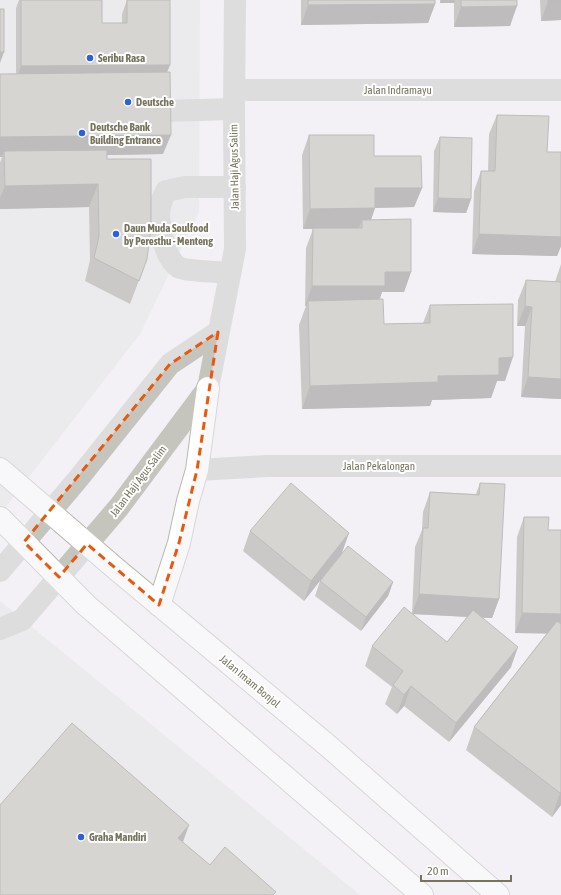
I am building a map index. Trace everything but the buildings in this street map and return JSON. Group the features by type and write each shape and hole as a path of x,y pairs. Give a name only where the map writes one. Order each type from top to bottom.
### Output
{"main road":[{"path":"159,605 179,543 188,501 197,470 208,388"},
{"name":"Jalan Imam Bonjol","path":"0,468 50,513 327,745 498,895"},
{"path":"0,518 86,605 422,895"}],"street":[{"name":"Jalan Haji Agus Salim","path":"0,629 22,620 119,508 208,388 235,249 235,0"},
{"name":"Jalan Indramayu","path":"163,111 234,100 561,90"},
{"path":"230,273 178,267 165,251 159,215 161,203 166,191 185,187 234,187"},
{"path":"0,571 50,513 170,364 218,332"},
{"name":"Jalan Pekalongan","path":"197,470 267,466 561,466"},
{"path":"0,530 24,542"}],"highlighted area":[{"path":"218,332 197,470 179,543 159,605 87,544 59,577 24,542 170,364"}],"shaded area":[{"path":"0,0 200,0 199,212 140,334 0,514"},
{"path":"0,601 360,895 0,895"}],"place":[{"name":"Seribu Rasa","path":"90,58"},
{"name":"Deutsche","path":"128,102"},
{"name":"Deutsche Bank Building Entrance","path":"82,133"},
{"name":"Daun Muda Soulfood by Peresthu - Menteng","path":"116,234"},
{"name":"Graha Mandiri","path":"81,837"}]}
